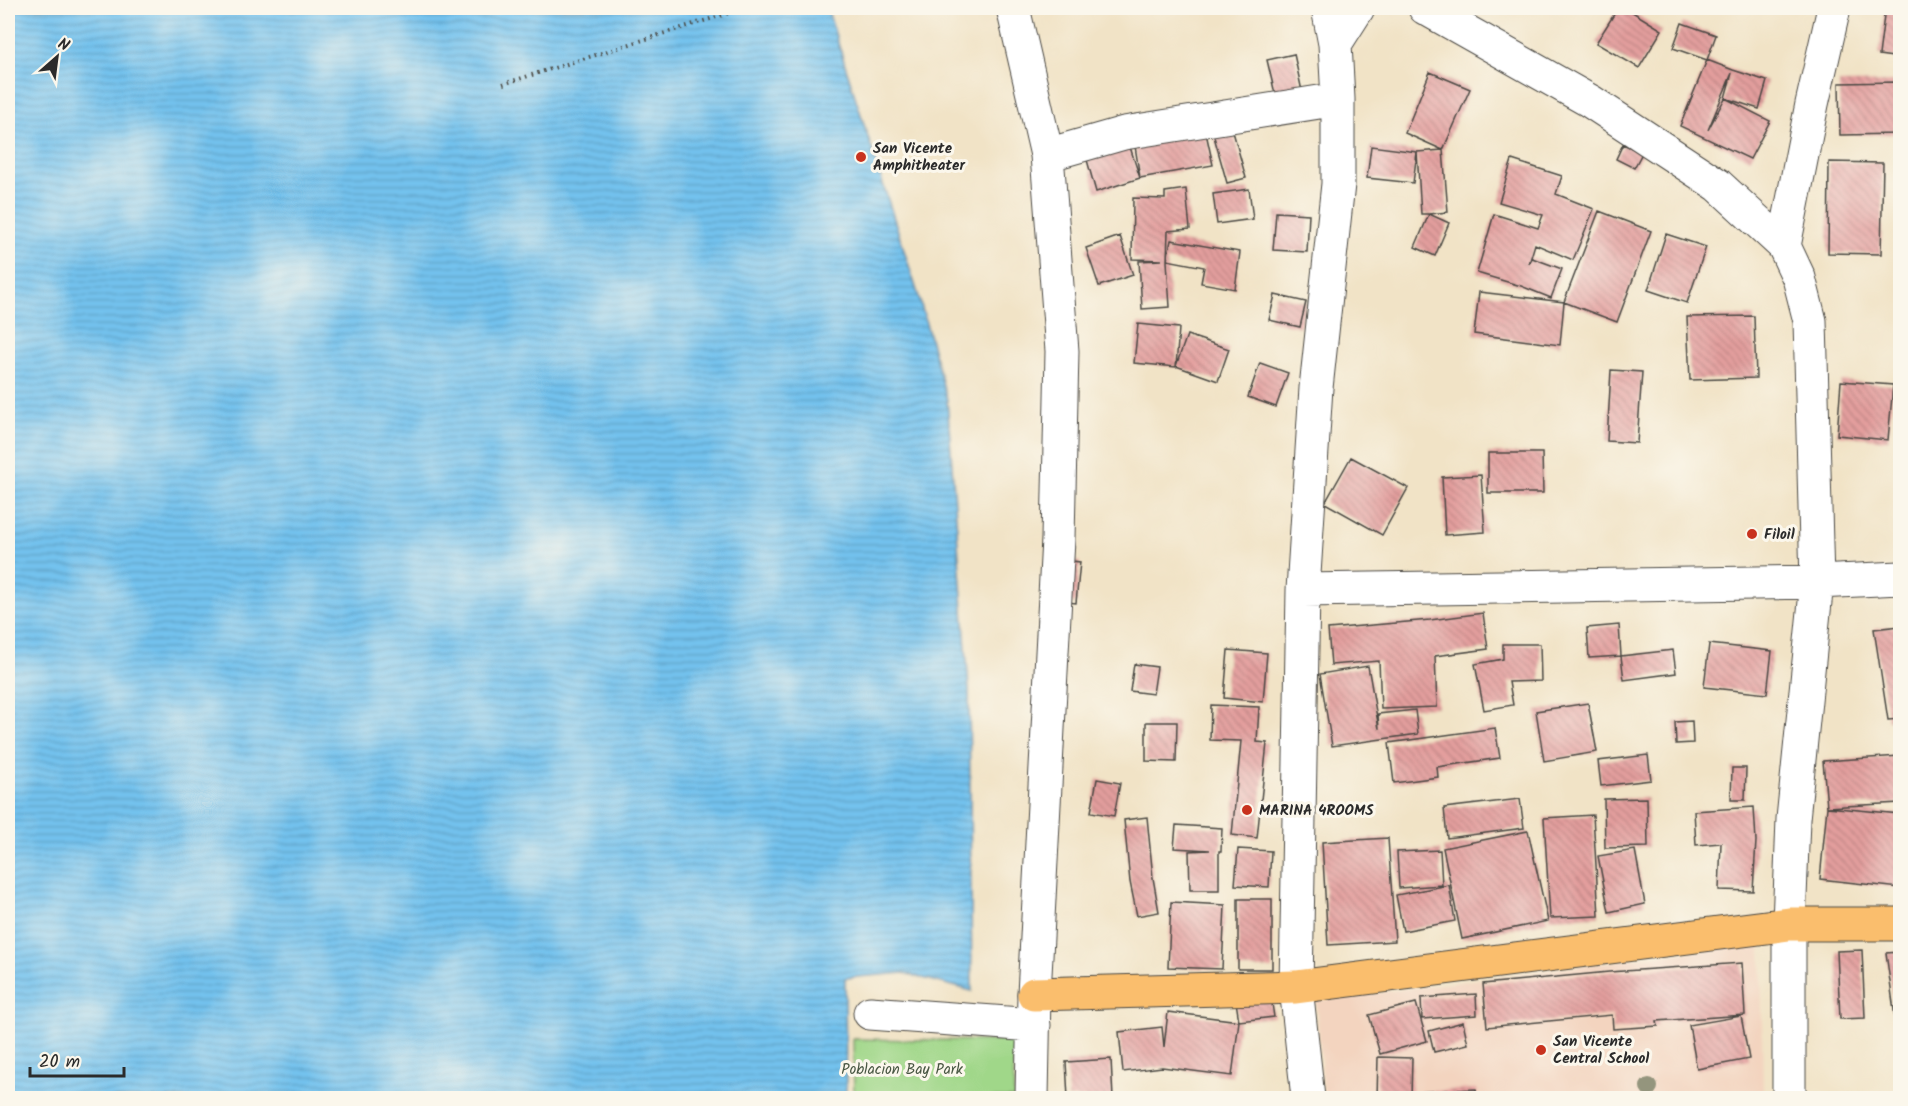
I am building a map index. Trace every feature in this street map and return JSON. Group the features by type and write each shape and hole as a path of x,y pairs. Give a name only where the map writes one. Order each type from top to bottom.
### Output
{"main road":[{"path":"1034,1010 1296,987 1789,924 1900,924"}],"street":[{"path":"1013,8 1047,155 1062,351 1058,539 1034,1010 1032,1098"},
{"path":"1308,1098 1296,987 1303,590 1316,388 1338,184 1338,99 1335,44 1328,8"},
{"path":"1335,44 1358,8"},
{"path":"1425,8 1590,101 1718,185 1784,246 1799,278 1810,321 1817,582 1793,819 1789,924 1789,1098"},
{"path":"1784,246 1834,8"},
{"path":"1047,155 1124,133 1338,99"},
{"path":"1303,590 1817,582 1900,578"},
{"path":"870,1013 1034,1010"}],"path":[{"path":"503,84 745,8"}],"shaded area":[{"name":"San Vicente Central School","path":"1761,942 1763,1098 1324,1098 1316,1001"}],"green space":[{"name":"Poblacion Bay Park","path":"853,1039 1013,1041 1014,1098 854,1098"}],"water":[{"path":"8,8 827,8 918,294 947,400 969,688 972,991 904,973 845,978 846,1098 8,1098"}],"building":[{"path":"1618,8 1626,8 1662,30 1639,68 1596,43"},
{"path":"1885,8 1900,10 1900,58 1879,55"},
{"path":"1682,23 1716,35 1707,60 1673,48"},
{"path":"1294,54 1303,96 1277,102 1267,60"},
{"path":"1707,60 1767,81 1759,109 1725,98 1770,121 1750,159 1680,126","holes":["1732,73 1725,98 1708,130"]},
{"path":"1430,72 1470,89 1443,150 1405,133"},
{"path":"1900,82 1900,134 1840,135 1839,83"},
{"path":"1232,128 1246,178 1227,183 1213,133"},
{"path":"1206,133 1213,165 1140,178 1135,146"},
{"path":"1623,144 1642,153 1634,168 1616,159"},
{"path":"1371,146 1417,152 1413,183 1367,178"},
{"path":"1130,147 1140,178 1096,192 1087,160"},
{"path":"1443,150 1448,212 1421,214 1417,152"},
{"path":"1512,160 1562,176 1556,194 1594,209 1573,260 1535,244 1529,264 1532,258 1562,269 1551,298 1477,273 1494,214 1538,228 1543,215 1499,202"},
{"path":"1829,162 1883,163 1881,254 1828,253"},
{"path":"1186,189 1190,229 1168,231 1170,307 1142,309 1139,261 1162,260 1132,259 1133,198 1165,199 1165,192"},
{"path":"1249,189 1253,219 1217,224 1213,194"},
{"path":"1599,211 1651,231 1617,322 1564,302"},
{"path":"1276,212 1309,214 1307,252 1273,250"},
{"path":"1429,214 1449,223 1435,256 1415,247"},
{"path":"1666,234 1706,247 1687,303 1648,290"},
{"path":"1120,236 1133,275 1099,286 1086,248"},
{"path":"1171,240 1240,252 1235,289 1201,283 1204,267 1167,260"},
{"path":"1479,292 1564,302 1560,345 1474,334"},
{"path":"1275,295 1306,302 1300,327 1269,320"},
{"path":"1754,316 1756,378 1690,380 1687,317"},
{"path":"1138,324 1179,328 1176,367 1134,363"},
{"path":"1187,335 1229,349 1218,381 1176,366"},
{"path":"1260,363 1288,373 1276,407 1248,397"},
{"path":"1611,370 1642,372 1637,443 1607,441"},
{"path":"1841,381 1893,385 1888,440 1837,435"},
{"path":"1488,453 1542,453 1543,493 1488,493"},
{"path":"1351,457 1408,488 1382,535 1325,503"},
{"path":"1481,475 1485,532 1445,535 1442,477"},
{"path":"1062,560 1080,562 1076,603 1058,601"},
{"path":"1483,613 1488,649 1435,656 1437,707 1381,709 1379,661 1331,665 1328,629"},
{"path":"1619,625 1621,656 1589,658 1587,628"},
{"path":"1900,626 1900,719 1888,720 1874,629"},
{"path":"1503,644 1540,644 1541,681 1509,682 1513,705 1484,710 1475,664 1503,659"},
{"path":"1709,644 1772,651 1767,694 1704,687"},
{"path":"1228,650 1267,653 1263,702 1224,698"},
{"path":"1673,650 1676,673 1624,680 1621,656"},
{"path":"1134,664 1157,667 1153,694 1130,691"},
{"path":"1368,666 1379,729 1378,714 1415,710 1418,734 1332,746 1320,674"},
{"path":"1588,703 1597,752 1544,761 1536,711"},
{"path":"1211,705 1259,707 1257,742 1267,743 1257,838 1232,835 1241,741 1210,740"},
{"path":"1692,721 1693,743 1676,744 1675,722"},
{"path":"1146,722 1177,722 1176,762 1146,761"},
{"path":"1495,728 1500,758 1437,767 1438,777 1394,783 1389,743"},
{"path":"1648,755 1651,780 1601,786 1598,761"},
{"path":"1900,756 1900,803 1827,807 1823,761"},
{"path":"1732,768 1746,768 1745,800 1731,800"},
{"path":"1097,779 1120,783 1114,816 1091,812"},
{"path":"1647,798 1648,847 1605,848 1604,799"},
{"path":"1520,799 1524,828 1447,838 1444,808"},
{"path":"1754,807 1756,841 1753,891 1719,890 1721,843 1696,845 1694,811"},
{"path":"1827,807 1900,814 1900,888 1820,879"},
{"path":"1593,815 1599,916 1550,918 1544,818"},
{"path":"1147,817 1159,912 1137,916 1130,882 1124,820"},
{"path":"1176,825 1222,828 1221,851 1219,851 1219,890 1190,890 1189,851 1210,850 1174,848"},
{"path":"1528,831 1548,921 1462,939 1443,848"},
{"path":"1388,838 1395,941 1328,945 1322,842"},
{"path":"1238,849 1271,851 1269,887 1235,885"},
{"path":"1440,850 1442,885 1399,888 1397,852"},
{"path":"1635,850 1645,904 1609,912 1598,856"},
{"path":"1449,885 1455,921 1403,931 1396,895"},
{"path":"1238,899 1272,899 1272,969 1238,969"},
{"path":"1171,902 1225,905 1222,969 1168,967"},
{"path":"1862,950 1865,1018 1840,1019 1837,951"},
{"path":"1900,952 1900,1024 1896,1025 1886,953"},
{"path":"1742,963 1745,1015 1657,1021 1658,1026 1613,1029 1612,1015 1487,1027 1483,984"},
{"path":"1476,994 1477,1015 1422,1019 1421,998"},
{"path":"1271,997 1274,1017 1239,1021 1236,1002"},
{"path":"1416,1003 1427,1041 1380,1054 1369,1015"},
{"path":"1168,1012 1239,1021 1232,1076 1162,1067 1123,1072 1119,1032 1162,1027 1164,1047"},
{"path":"1741,1016 1749,1059 1697,1069 1689,1025"},
{"path":"1463,1022 1468,1044 1434,1052 1429,1031"},
{"path":"1378,1057 1412,1058 1411,1098 1377,1098"},
{"path":"1111,1059 1113,1098 1068,1098 1066,1062"},
{"path":"1476,1089 1477,1098 1419,1098 1418,1092"}],"place":[{"name":"San Vicente Amphitheater","path":"861,157"},
{"name":"Filoil","path":"1752,534"},
{"name":"MARINA 4ROOMS","path":"1247,810"},
{"name":"San Vicente Central School","path":"1541,1050"}]}
